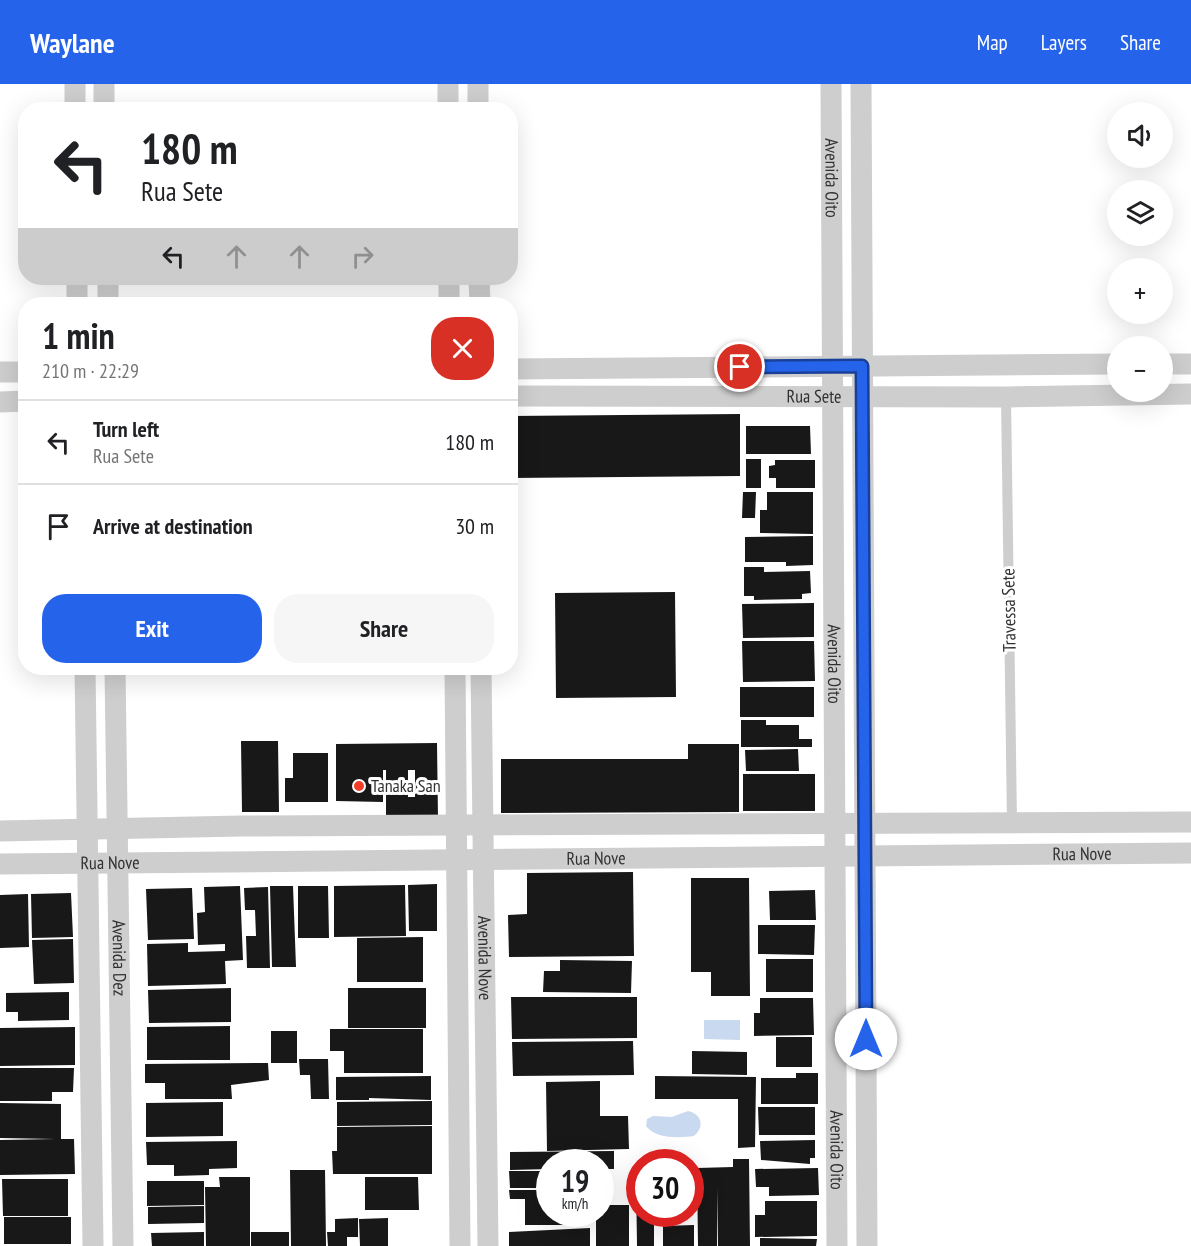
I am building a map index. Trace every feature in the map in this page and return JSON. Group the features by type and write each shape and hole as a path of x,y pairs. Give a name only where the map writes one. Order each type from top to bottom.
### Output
{"street":[{"path":"75,84 75,102"},
{"path":"104,84 104,102"},
{"path":"448,84 448,102"},
{"path":"478,84 478,102"},
{"name":"Avenida Oito","path":"831,84 837,1246"},
{"name":"Avenida Oito","path":"861,84 867,1246"},
{"name":"Rua Sete","path":"518,369 1107,364"},
{"path":"1173,364 1191,364"},
{"path":"0,372 18,372"},
{"name":"Rua Sete","path":"518,396 1006,397 1191,394"},
{"path":"0,402 18,401"},
{"name":"Avenida Dez","path":"86,675 93,1246"},
{"name":"Avenida Dez","path":"115,675 123,1246"},
{"name":"Avenida Nove","path":"455,675 460,1246"},
{"name":"Avenida Nove","path":"481,675 488,1246"},
{"name":"Rua Nove","path":"0,831 457,825 1191,822"},
{"name":"Rua Nove","path":"0,864 864,854 1191,853"}],"lane":[{"name":"Travessa Sete","path":"1006,397 1012,823"}],"water":[{"path":"704,1020 740,1020 740,1040 704,1039"},
{"path":"688,1111 699,1118 701,1125 694,1136 662,1135 646,1126 647,1119 653,1116 672,1117"}],"building":[{"path":"740,414 740,476 518,478 518,416"},
{"path":"746,426 810,426 811,454 746,454"},
{"path":"746,459 761,459 761,488 746,488"},
{"path":"775,460 815,460 815,488 776,488 776,478 769,478 769,466 775,465"},
{"path":"743,492 756,492 755,518 742,518"},
{"path":"767,492 813,492 813,534 760,533 760,510 767,510"},
{"path":"813,536 813,565 786,566 786,562 745,562 745,537"},
{"path":"744,567 764,567 764,572 810,571 811,593 802,594 802,599 754,600 754,596 744,596"},
{"path":"675,592 676,697 556,698 555,593"},
{"path":"814,603 814,637 743,638 742,604"},
{"path":"742,641 814,641 815,681 743,682"},
{"path":"740,687 814,687 814,717 740,717"},
{"path":"741,720 766,720 766,725 799,725 799,739 812,739 812,747 741,747"},
{"path":"241,741 278,741 279,812 242,812"},
{"path":"437,743 438,819 386,819 386,770 383,770 383,802 336,801 336,744","holes":["408,770 415,770 415,797 408,797"]},
{"path":"688,744 739,744 739,812 501,813 501,759 688,759"},
{"path":"798,749 799,771 746,771 745,750"},
{"path":"293,753 328,753 328,802 285,802 285,778 293,778"},
{"path":"743,774 815,774 815,811 743,811"},
{"path":"633,872 634,956 509,957 508,915 527,914 527,873"},
{"path":"691,878 749,878 750,996 711,996 711,972 691,972"},
{"path":"437,884 437,931 409,931 408,885"},
{"path":"405,885 406,936 334,937 334,886"},
{"path":"240,886 243,960 225,961 226,984 148,986 147,944 188,943 188,952 225,951 225,944 198,945 197,913 205,912 204,887"},
{"path":"270,886 293,886 296,967 272,967"},
{"path":"298,886 328,886 329,938 298,938"},
{"path":"268,887 270,968 247,968 246,936 256,936 255,910 245,910 244,888"},
{"path":"192,888 194,939 148,940 146,889"},
{"path":"815,890 816,920 770,920 769,891"},
{"path":"71,893 73,937 32,938 31,894"},
{"path":"28,894 29,947 0,948 0,895"},
{"path":"758,925 815,925 814,955 758,954"},
{"path":"423,937 423,982 357,982 357,938"},
{"path":"73,939 74,983 34,984 32,940"},
{"path":"766,959 813,959 813,992 766,992"},
{"path":"560,960 632,961 631,993 543,992 544,971 560,971"},
{"path":"231,988 231,1022 149,1023 148,990"},
{"path":"348,988 426,988 426,1028 348,1028"},
{"path":"69,992 69,1020 18,1021 18,1012 6,1012 6,993"},
{"path":"511,997 637,997 637,1038 512,1039"},
{"path":"760,998 813,998 814,1035 754,1036 754,1013 760,1013"},
{"path":"230,1026 230,1060 147,1060 147,1027"},
{"path":"75,1027 75,1065 0,1066 0,1028"},
{"path":"330,1029 423,1029 423,1073 344,1073 344,1051 330,1051"},
{"path":"271,1031 297,1031 297,1063 271,1063"},
{"path":"776,1037 812,1037 812,1067 776,1067"},
{"path":"633,1041 634,1075 513,1076 512,1042"},
{"path":"692,1051 747,1052 747,1075 692,1074"},
{"path":"299,1059 328,1059 329,1099 311,1099 310,1075 300,1075"},
{"path":"268,1063 269,1080 231,1085 232,1099 165,1099 165,1083 145,1083 145,1064"},
{"path":"0,1068 74,1068 73,1092 52,1092 52,1101 0,1101"},
{"path":"796,1073 818,1073 818,1104 761,1104 761,1078 796,1078"},
{"path":"431,1076 431,1100 369,1098 369,1100 336,1100 336,1077"},
{"path":"655,1076 756,1077 755,1147 738,1148 738,1099 655,1099"},
{"path":"600,1081 600,1116 628,1116 629,1149 547,1149 546,1082"},
{"path":"432,1101 432,1125 337,1126 337,1102"},
{"path":"223,1102 223,1136 146,1137 146,1103"},
{"path":"0,1103 61,1104 61,1139 74,1139 75,1174 0,1175 0,1140 55,1139 0,1138"},
{"path":"758,1107 815,1107 815,1135 759,1135"},
{"path":"432,1126 432,1174 333,1174 332,1151 337,1151 337,1127"},
{"path":"815,1140 815,1158 810,1158 810,1164 761,1160 760,1141"},
{"path":"237,1141 237,1168 209,1169 209,1175 174,1176 174,1165 147,1165 146,1142"},
{"path":"510,1152 536,1152 536,1169 510,1170"},
{"path":"733,1159 749,1159 750,1246 718,1246 717,1188 717,1246 698,1246 698,1227 704,1227 704,1168 733,1167"},
{"path":"818,1168 819,1195 769,1196 769,1187 756,1187 755,1169"},
{"path":"290,1170 325,1170 326,1246 291,1246"},
{"path":"509,1171 536,1171 536,1188 510,1188"},
{"path":"219,1177 250,1177 250,1246 206,1246 205,1187 220,1187"},
{"path":"365,1177 418,1177 419,1210 365,1210"},
{"path":"2,1179 68,1179 68,1216 3,1216"},
{"path":"147,1181 204,1181 204,1205 147,1206"},
{"path":"509,1190 536,1190 536,1225 525,1225 525,1199 510,1199"},
{"path":"765,1201 817,1201 817,1236 755,1237 755,1215 765,1215"},
{"path":"614,1205 626,1205 629,1246 596,1246 596,1227 614,1227"},
{"path":"204,1206 204,1223 148,1224 148,1207"},
{"path":"4,1217 71,1217 71,1244 4,1244"},
{"path":"358,1218 358,1237 347,1237 347,1246 328,1246 327,1232 335,1232 335,1219"},
{"path":"388,1218 388,1246 360,1246 359,1219"},
{"path":"637,1227 654,1227 654,1246 637,1246"},
{"path":"663,1227 694,1227 694,1246 663,1246"},
{"path":"590,1228 590,1246 509,1246 509,1232"},
{"path":"204,1232 204,1246 152,1246 151,1233"},
{"path":"251,1232 289,1232 289,1246 251,1246"},
{"path":"760,1238 817,1239 816,1246 760,1246"}],"place":[{"name":"Tanaka San","path":"359,786"}],"route":[{"path":"740,367 862,366 866,1039"}]}
